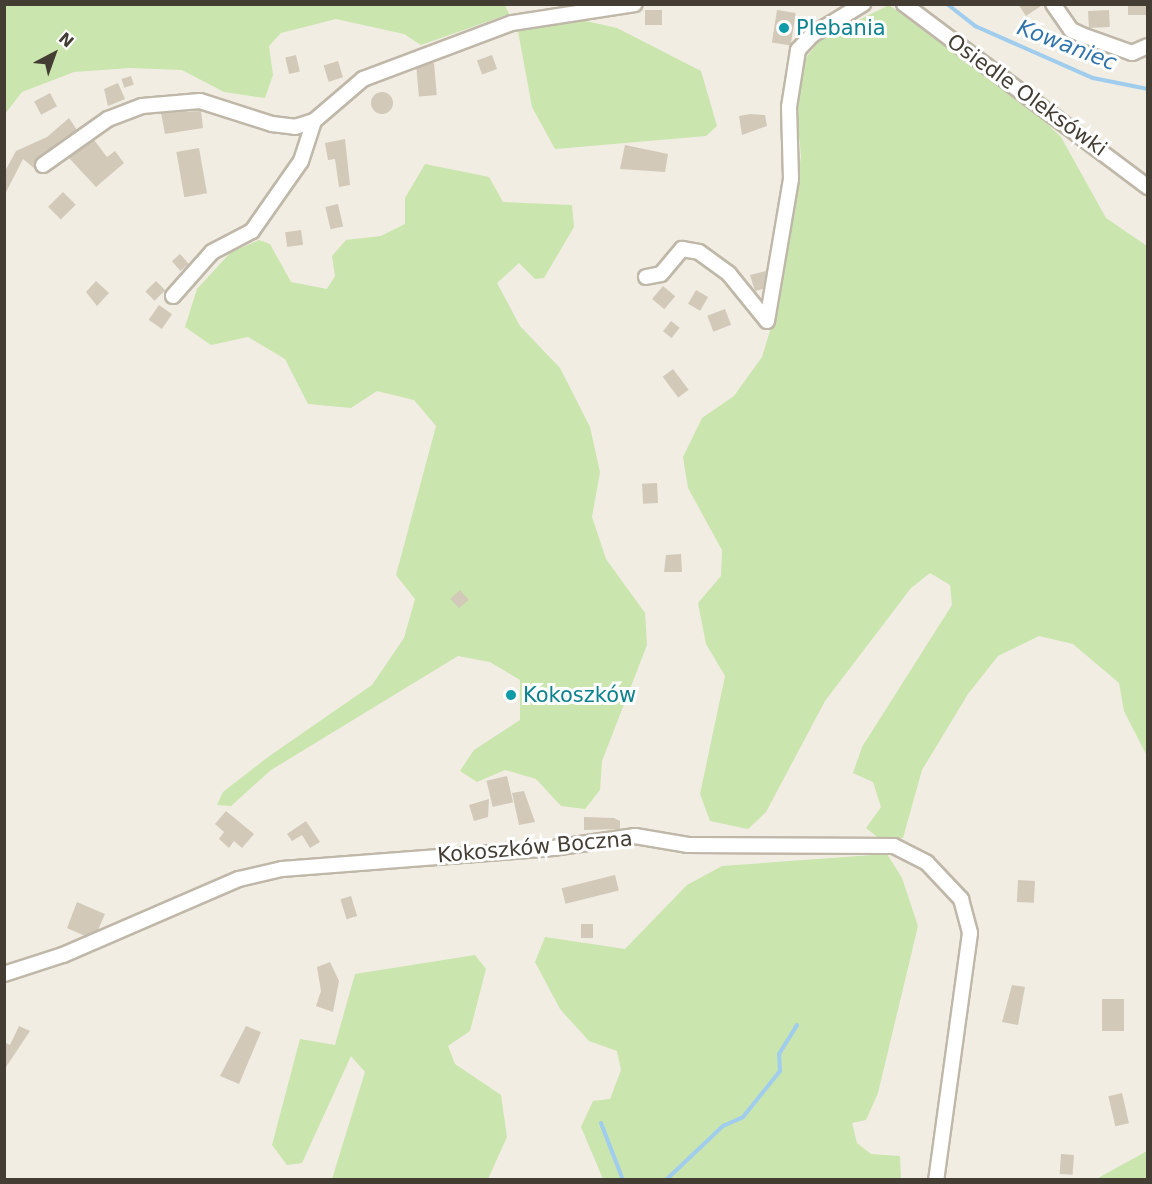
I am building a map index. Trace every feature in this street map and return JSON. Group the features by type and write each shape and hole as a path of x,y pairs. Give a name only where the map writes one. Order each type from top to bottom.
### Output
{"street":[{"path":"43,165 108,119 142,106 200,101 272,124 295,127 314,121 363,80 430,52 512,23 635,4"},
{"path":"646,277 661,274 682,249 699,252 729,274 767,321 790,179 789,107 798,50 812,35 863,4"},
{"name":"Osiedle Oleksówki","path":"904,4 1148,187"},
{"path":"1053,4 1071,30 1082,35 1132,53 1148,46"},
{"path":"173,296 212,252 258,223 301,161 314,121"},
{"name":"Kokoszków Boczna","path":"4,974 63,955 239,879 282,868 553,848 634,836 688,845 894,846 927,863 961,899 970,933 936,1179"}],"green space":[{"path":"5,5 505,5 509,14 421,45 404,34 336,19 281,33 269,46 273,75 265,98 224,92 182,70 130,68 74,72 22,92 5,114"},
{"path":"889,5 1040,117 1061,137 1106,218 1147,246 1147,756 1124,711 1119,683 1073,644 1039,636 998,656 968,694 922,770 903,838 881,840 866,828 881,807 873,782 853,773 862,747 952,605 950,585 930,573 911,588 825,701 766,812 748,829 710,821 700,794 725,676 706,644 698,603 721,576 722,550 688,488 683,457 702,418 734,396 762,357 780,298 801,156 796,109 804,60 821,39"},
{"path":"577,19 617,28 701,71 717,126 706,136 555,149 532,107 518,31"},
{"path":"425,164 489,177 503,202 572,205 574,227 544,278 535,279 519,263 497,283 520,326 560,368 590,427 600,472 592,517 606,559 645,613 647,645 602,761 600,790 585,809 561,806 536,779 505,770 477,782 460,771 474,750 520,720 520,680 490,662 458,656 271,770 231,806 217,805 223,792 268,757 372,685 404,638 415,599 396,575 436,426 414,400 377,391 351,408 308,404 285,359 248,337 211,345 185,327 197,289 230,253 259,240 270,244 291,282 327,289 335,276 332,256 346,240 381,236 405,224 405,198"},
{"path":"887,854 902,878 918,926 878,1093 866,1120 852,1123 857,1143 871,1154 900,1156 901,1179 603,1179 581,1127 593,1101 610,1099 621,1070 617,1051 589,1041 560,1009 535,962 545,937 625,949 687,885 722,866"},
{"path":"475,955 486,969 470,1031 448,1046 455,1064 501,1095 507,1137 488,1179 332,1179 365,1072 351,1056 302,1163 287,1165 272,1145 300,1039 335,1045 355,974"},
{"path":"1147,1151 1147,1179 1080,1179 1098,1178"}],"building":[{"path":"1018,4 1044,4 1026,16"},
{"path":"1128,4 1148,4 1148,15 1128,15"},
{"path":"645,10 662,10 662,25 645,25"},
{"name":"Plebania","path":"777,10 796,13 791,46 772,43"},
{"path":"1109,10 1110,27 1089,28 1088,11"},
{"path":"296,55 300,72 289,74 285,57"},
{"path":"492,55 497,69 482,75 477,60"},
{"path":"338,61 343,77 329,82 324,65"},
{"path":"434,63 437,95 419,96 416,65"},
{"path":"131,76 134,85 124,88 121,79"},
{"path":"118,83 125,99 108,106 104,89"},
{"path":"382,92 390,95 393,103 390,111 382,114 374,111 371,103 374,95"},
{"path":"50,93 57,106 41,115 34,101"},
{"path":"201,111 203,128 165,134 161,113"},
{"path":"765,115 767,126 742,135 739,116"},
{"path":"69,118 77,130 38,158 35,169 23,159 4,196 4,173 16,151 47,137"},
{"path":"345,139 350,185 339,187 335,159 328,160 325,143"},
{"path":"94,140 107,157 115,151 124,163 96,187 69,158"},
{"path":"625,145 668,154 665,172 620,169"},
{"path":"199,148 207,193 184,197 176,152"},
{"path":"63,192 76,205 61,220 48,207"},
{"path":"338,204 343,226 331,229 325,207"},
{"path":"301,230 303,245 287,247 285,232"},
{"path":"180,254 189,264 181,271 172,261"},
{"path":"766,271 763,289 755,291 750,275"},
{"path":"96,281 109,293 97,306 86,292"},
{"path":"156,281 165,290 155,301 145,292"},
{"path":"663,286 675,296 664,309 652,299"},
{"path":"696,290 708,297 700,311 688,304"},
{"path":"159,305 172,314 162,329 149,320"},
{"path":"725,309 731,325 713,332 707,316"},
{"path":"671,321 680,328 672,338 663,331"},
{"path":"673,369 689,390 678,398 663,377"},
{"path":"657,483 658,503 643,504 642,484"},
{"path":"681,554 682,572 664,572 666,555"},
{"path":"460,590 469,600 459,608 450,599"},
{"path":"507,776 513,802 493,807 487,781"},
{"path":"524,791 535,822 519,825 512,793"},
{"path":"489,799 488,817 474,821 469,805"},
{"path":"226,811 254,834 242,848 234,841 229,848 219,839 224,832 215,824"},
{"path":"584,817 614,818 620,821 620,829 584,830"},
{"path":"306,821 320,842 310,848 302,835 292,841 287,834"},
{"path":"615,875 619,891 566,904 562,888"},
{"path":"1018,880 1035,881 1034,903 1017,902"},
{"path":"351,896 357,916 347,919 340,899"},
{"path":"77,902 105,914 98,930 85,936 67,928"},
{"path":"581,924 593,924 593,938 581,938"},
{"path":"330,962 339,981 333,1012 316,1006 321,991 317,967"},
{"path":"1012,985 1025,987 1018,1025 1002,1022"},
{"path":"1102,999 1124,999 1124,1031 1102,1031"},
{"path":"19,1026 30,1031 4,1070 4,1042 10,1045"},
{"path":"246,1026 261,1032 239,1084 220,1076"},
{"path":"1122,1093 1129,1123 1115,1126 1108,1096"},
{"path":"1061,1154 1074,1155 1073,1175 1060,1174"}],"waterway":[{"name":"Kowaniec","path":"947,4 975,26 1093,78 1148,89"},
{"name":"Kokoszków","path":"666,1180 723,1126 743,1117 780,1071 779,1054 797,1025"},
{"path":"601,1123 623,1180"}],"place":[{"name":"Plebania","path":"784,28"},
{"name":"Kokoszków","path":"511,695"}]}
